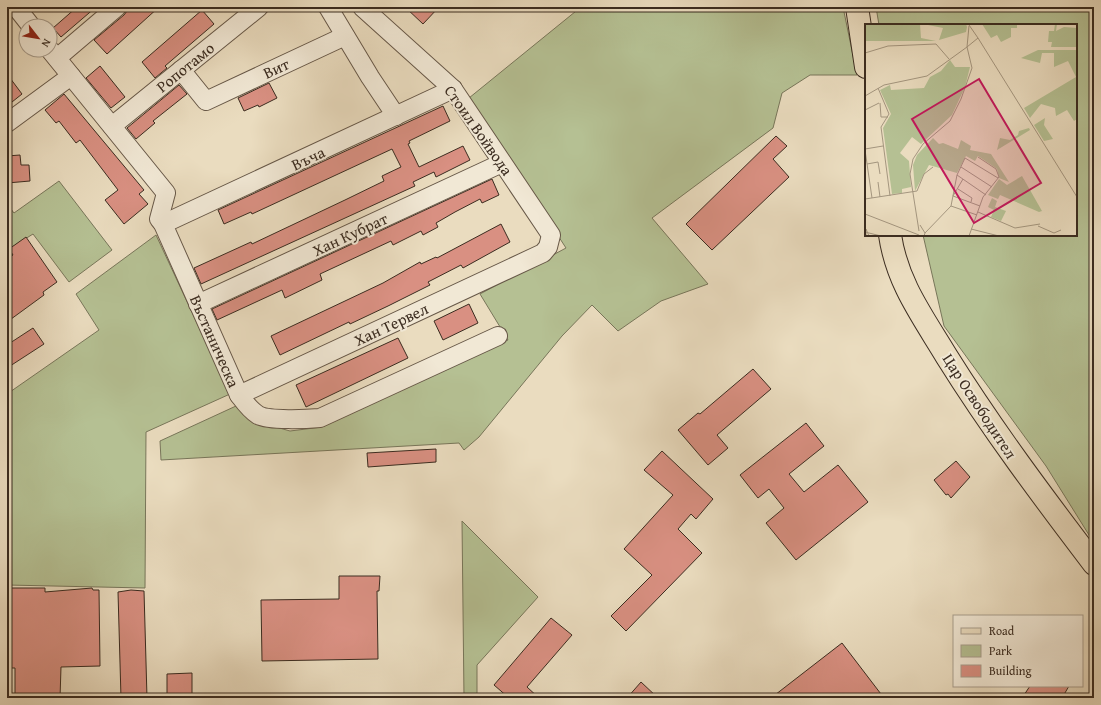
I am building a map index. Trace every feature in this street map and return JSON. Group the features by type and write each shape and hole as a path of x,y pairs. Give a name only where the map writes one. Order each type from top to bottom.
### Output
{"main road":[{"path":"857,7 865,59"},
{"name":"Цар Освободител","path":"890,236 906,291 965,385 1026,475 1094,564"}],"street":[{"path":"16,7 25,18"},
{"path":"58,50 117,7"},
{"name":"Ропотамо","path":"112,126 259,7"},
{"path":"328,7 370,77 396,116"},
{"name":"Стоил Войвода","path":"362,7 453,89 550,235 548,247 543,253"},
{"name":"Вит","path":"181,70 206,101 345,36"},
{"name":"Въстаническа","path":"56,58 166,193 158,219 162,224 239,395 247,407 260,416 306,419 320,418 498,336"},
{"path":"7,123 71,76"},
{"name":"Въча","path":"162,224 453,89"},
{"name":"Хан Кубрат","path":"198,304 502,163"},
{"name":"Хан Тервел","path":"239,395 543,253"}],"green space":[{"path":"581,7 843,7 857,75 810,75 782,93 773,128 652,218 708,284 661,301 618,331 592,305 562,336 479,437 464,450 459,443 161,460 160,441 236,406 262,423 290,431 322,427 508,340 480,294 566,248 469,98"},
{"path":"876,7 1094,7 1094,543 1046,466 944,326 923,236 1077,236 1077,24 879,24"},
{"path":"59,181 112,250 69,282 33,234 9,249 13,255 7,259 7,204 14,213"},
{"path":"156,235 230,394 146,432 145,588 7,585 7,394 99,330 76,294"},
{"path":"462,521 538,597 477,665 477,698 464,698"}],"building":[{"path":"77,7 96,7 61,37 58,34 58,24"},
{"path":"130,7 159,7 107,54 94,40 124,15"},
{"path":"405,7 439,7 423,24"},
{"path":"202,10 214,24 165,66 167,68 155,78 142,62"},
{"path":"100,66 125,97 111,108 86,78"},
{"path":"7,74 22,94 7,106"},
{"path":"269,83 277,98 259,107 258,105 244,111 238,98"},
{"path":"179,85 187,94 153,121 155,123 136,139 127,128"},
{"path":"64,94 144,190 139,194 148,204 124,224 105,200 118,190 80,140 76,143 59,121 56,123 45,110"},
{"path":"443,106 450,121 409,141 410,143 408,144 419,167 463,146 470,160 436,177 434,172 413,182 415,186 201,284 194,268 251,242 252,244 384,181 382,176 401,167 392,149 252,214 251,212 224,224 218,210"},
{"path":"776,136 787,146 773,159 789,177 712,250 686,224"},
{"path":"20,155 21,165 29,165 30,181 7,183 7,156"},
{"path":"492,179 499,195 482,203 480,199 455,212 436,223 438,227 423,235 421,231 393,245 391,241 320,274 322,280 285,298 282,290 217,320 212,309"},
{"path":"501,224 510,242 463,268 461,265 428,282 430,285 388,306 350,324 349,322 280,355 271,336 383,283 420,262 421,264 436,257 437,258"},
{"path":"26,237 57,282 43,292 44,295 7,322 7,259 13,255 9,249"},
{"path":"469,304 478,323 443,340 434,321"},
{"path":"33,328 44,344 7,368 7,345"},
{"path":"398,338 408,358 306,407 296,385"},
{"path":"753,369 771,389 717,435 728,448 708,465 678,430 698,413 700,414"},
{"path":"806,423 824,446 789,474 804,492 838,465 868,502 796,560 766,523 784,508 769,489 758,498 740,475"},
{"path":"436,449 436,462 368,467 367,453"},
{"path":"662,451 713,499 696,519 691,514 678,529 702,553 626,631 611,616 652,575 624,549 673,495 644,470"},
{"path":"956,461 970,477 951,498 948,494 946,495 934,480"},
{"path":"339,576 380,576 379,591 377,591 378,659 262,661 261,600 339,599"},
{"path":"7,588 45,588 45,592 92,588 93,590 99,590 100,666 61,667 60,698 15,698 15,668 7,668"},
{"path":"131,590 144,591 147,698 121,698 118,592"},
{"path":"551,618 572,635 527,687 539,698 509,698 494,685"},
{"path":"842,643 884,698 771,698"},
{"path":"192,673 192,698 167,698 167,674"},
{"path":"641,682 658,698 627,698"},
{"path":"1029,687 1068,687 1062,698 1022,698"}]}
